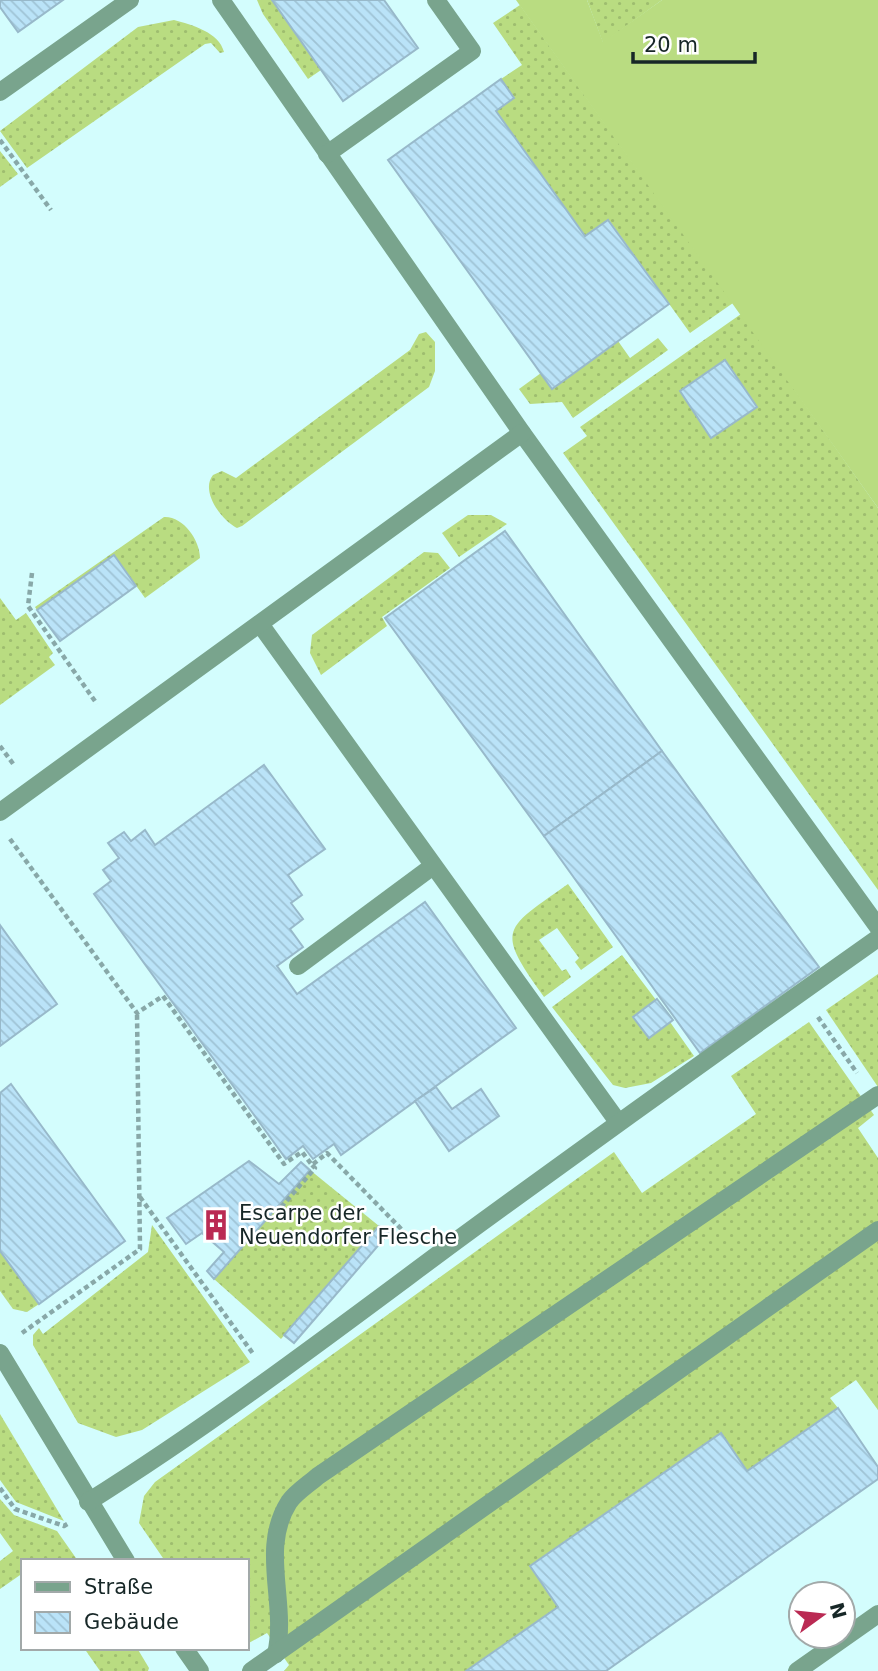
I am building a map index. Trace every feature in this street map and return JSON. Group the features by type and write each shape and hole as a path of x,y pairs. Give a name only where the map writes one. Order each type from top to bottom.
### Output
{"lane":[{"path":"0,92 130,0"},
{"path":"221,0 522,433 878,927"},
{"path":"327,154 472,51 436,0"},
{"path":"0,812 522,433"},
{"path":"260,624 618,1122"},
{"path":"298,966 433,866"},
{"path":"90,1505 271,1378 618,1122 878,938"},
{"path":"276,1654 279,1637 273,1553 282,1517 290,1500 318,1476 876,1097"},
{"path":"251,1671 878,1230"},
{"path":"5,1347 90,1505 125,1559"},
{"path":"797,1671 878,1614"},
{"path":"185,1650 200,1671"}],"path":[{"path":"0,140 51,210"},
{"path":"33,573 28,606 114,729"},
{"path":"5,1347 140,1249 137,1013 8,836"},
{"path":"800,993 876,1097"},
{"path":"137,1013 163,996 284,1164 302,1152 315,1168 270,1220"},
{"path":"312,1165 327,1153 431,1260"},
{"path":"140,1197 271,1378"},
{"path":"0,1488 15,1509 64,1526 90,1505"}],"green space":[{"path":"257,0 272,0 321,70 308,79 263,14"},
{"path":"516,0 587,0 603,42 662,0 878,0 878,508"},
{"path":"587,0 662,0 603,43"},
{"path":"520,5 733,303 690,333 609,220 585,236 496,111 514,98 501,79 522,65 493,23"},
{"path":"174,20 211,34 224,52 220,53 211,43 205,44 27,168 0,131 138,27"},
{"path":"0,151 18,174 0,187"},
{"path":"741,314 878,508 878,890 563,453 587,436 580,427"},
{"path":"426,332 435,342 435,371 429,387 242,526 237,528 225,519 211,497 209,489 213,475 222,471 236,478 410,350 419,334"},
{"path":"658,338 668,350 573,418 562,402 530,404 519,389 541,373 618,341 630,358"},
{"path":"468,515 491,515 507,524 459,557 442,533"},
{"path":"164,517 178,520 189,530 197,544 200,558 145,598 114,555 37,610 35,607"},
{"path":"424,552 438,553 450,568 382,617 387,626 321,675 310,653 312,635"},
{"path":"0,598 16,620 26,613 53,653 49,657 55,665 0,705"},
{"path":"568,884 613,947 581,970 575,962 579,958 557,928 539,940 562,971 566,969 571,977 544,997 518,957 513,943 513,932 530,912"},
{"path":"622,955 656,1000 633,1017 649,1038 670,1022 694,1056 651,1083 625,1088 613,1085 552,1007"},
{"path":"878,974 878,1087 826,1010"},
{"path":"809,1022 874,1115 858,1128 878,1158 878,1410 856,1380 830,1398 838,1408 747,1471 721,1434 558,1607 466,1671 284,1671 289,1665 267,1633 248,1643 248,1559 164,1559 139,1523 144,1496 155,1482 614,1152 642,1193 756,1114 731,1076"},
{"path":"310,1170 379,1226 281,1339 214,1279"},
{"path":"152,1225 250,1362 142,1430 116,1437 78,1423 33,1345 33,1335 39,1328 43,1334 148,1252"},
{"path":"0,1251 39,1304 27,1312 13,1309 0,1291"},
{"path":"0,1414 64,1521 16,1502 0,1480"},
{"path":"0,1499 14,1515 57,1531 77,1559 21,1559 21,1574 0,1589 0,1561 13,1551 0,1533"},
{"path":"85,1650 138,1650 149,1668 148,1671 100,1671"}],"building":[{"path":"0,0 63,0 18,32 0,7"},
{"path":"272,0 384,0 418,48 343,101"},
{"path":"501,79 514,98 496,111 585,236 608,220 669,304 552,389 388,160"},
{"path":"725,360 757,407 711,438 680,391"},
{"path":"505,531 662,751 544,836 385,618"},
{"path":"114,555 136,586 60,641 37,610"},
{"path":"662,751 819,967 700,1053 544,836"},
{"path":"264,765 325,849 288,875 302,895 291,903 303,919 290,929 303,947 277,966 297,994 425,902 516,1028 341,1155 334,1144 313,1159 303,1146 286,1159 94,894 111,881 103,870 119,858 108,843 124,832 131,841 145,830 155,845"},
{"path":"0,925 57,1004 0,1046"},
{"path":"657,999 673,1020 649,1038 633,1017"},
{"path":"11,1084 125,1241 39,1304 0,1251 0,1093"},
{"path":"436,1087 452,1109 481,1089 499,1116 449,1151 415,1101"},
{"name":"Escarpe der Neuendorfer Flesche","path":"249,1161 279,1184 301,1162 310,1170 214,1279 207,1271 224,1252 202,1233 186,1244 167,1218"},
{"path":"379,1226 389,1233 294,1343 284,1335"},
{"path":"838,1408 878,1467 878,1479 606,1671 466,1671 558,1607 530,1566 721,1433 747,1471"}],"place":[{"name":"Escarpe der Neuendorfer Flesche","path":"216,1225"}]}
